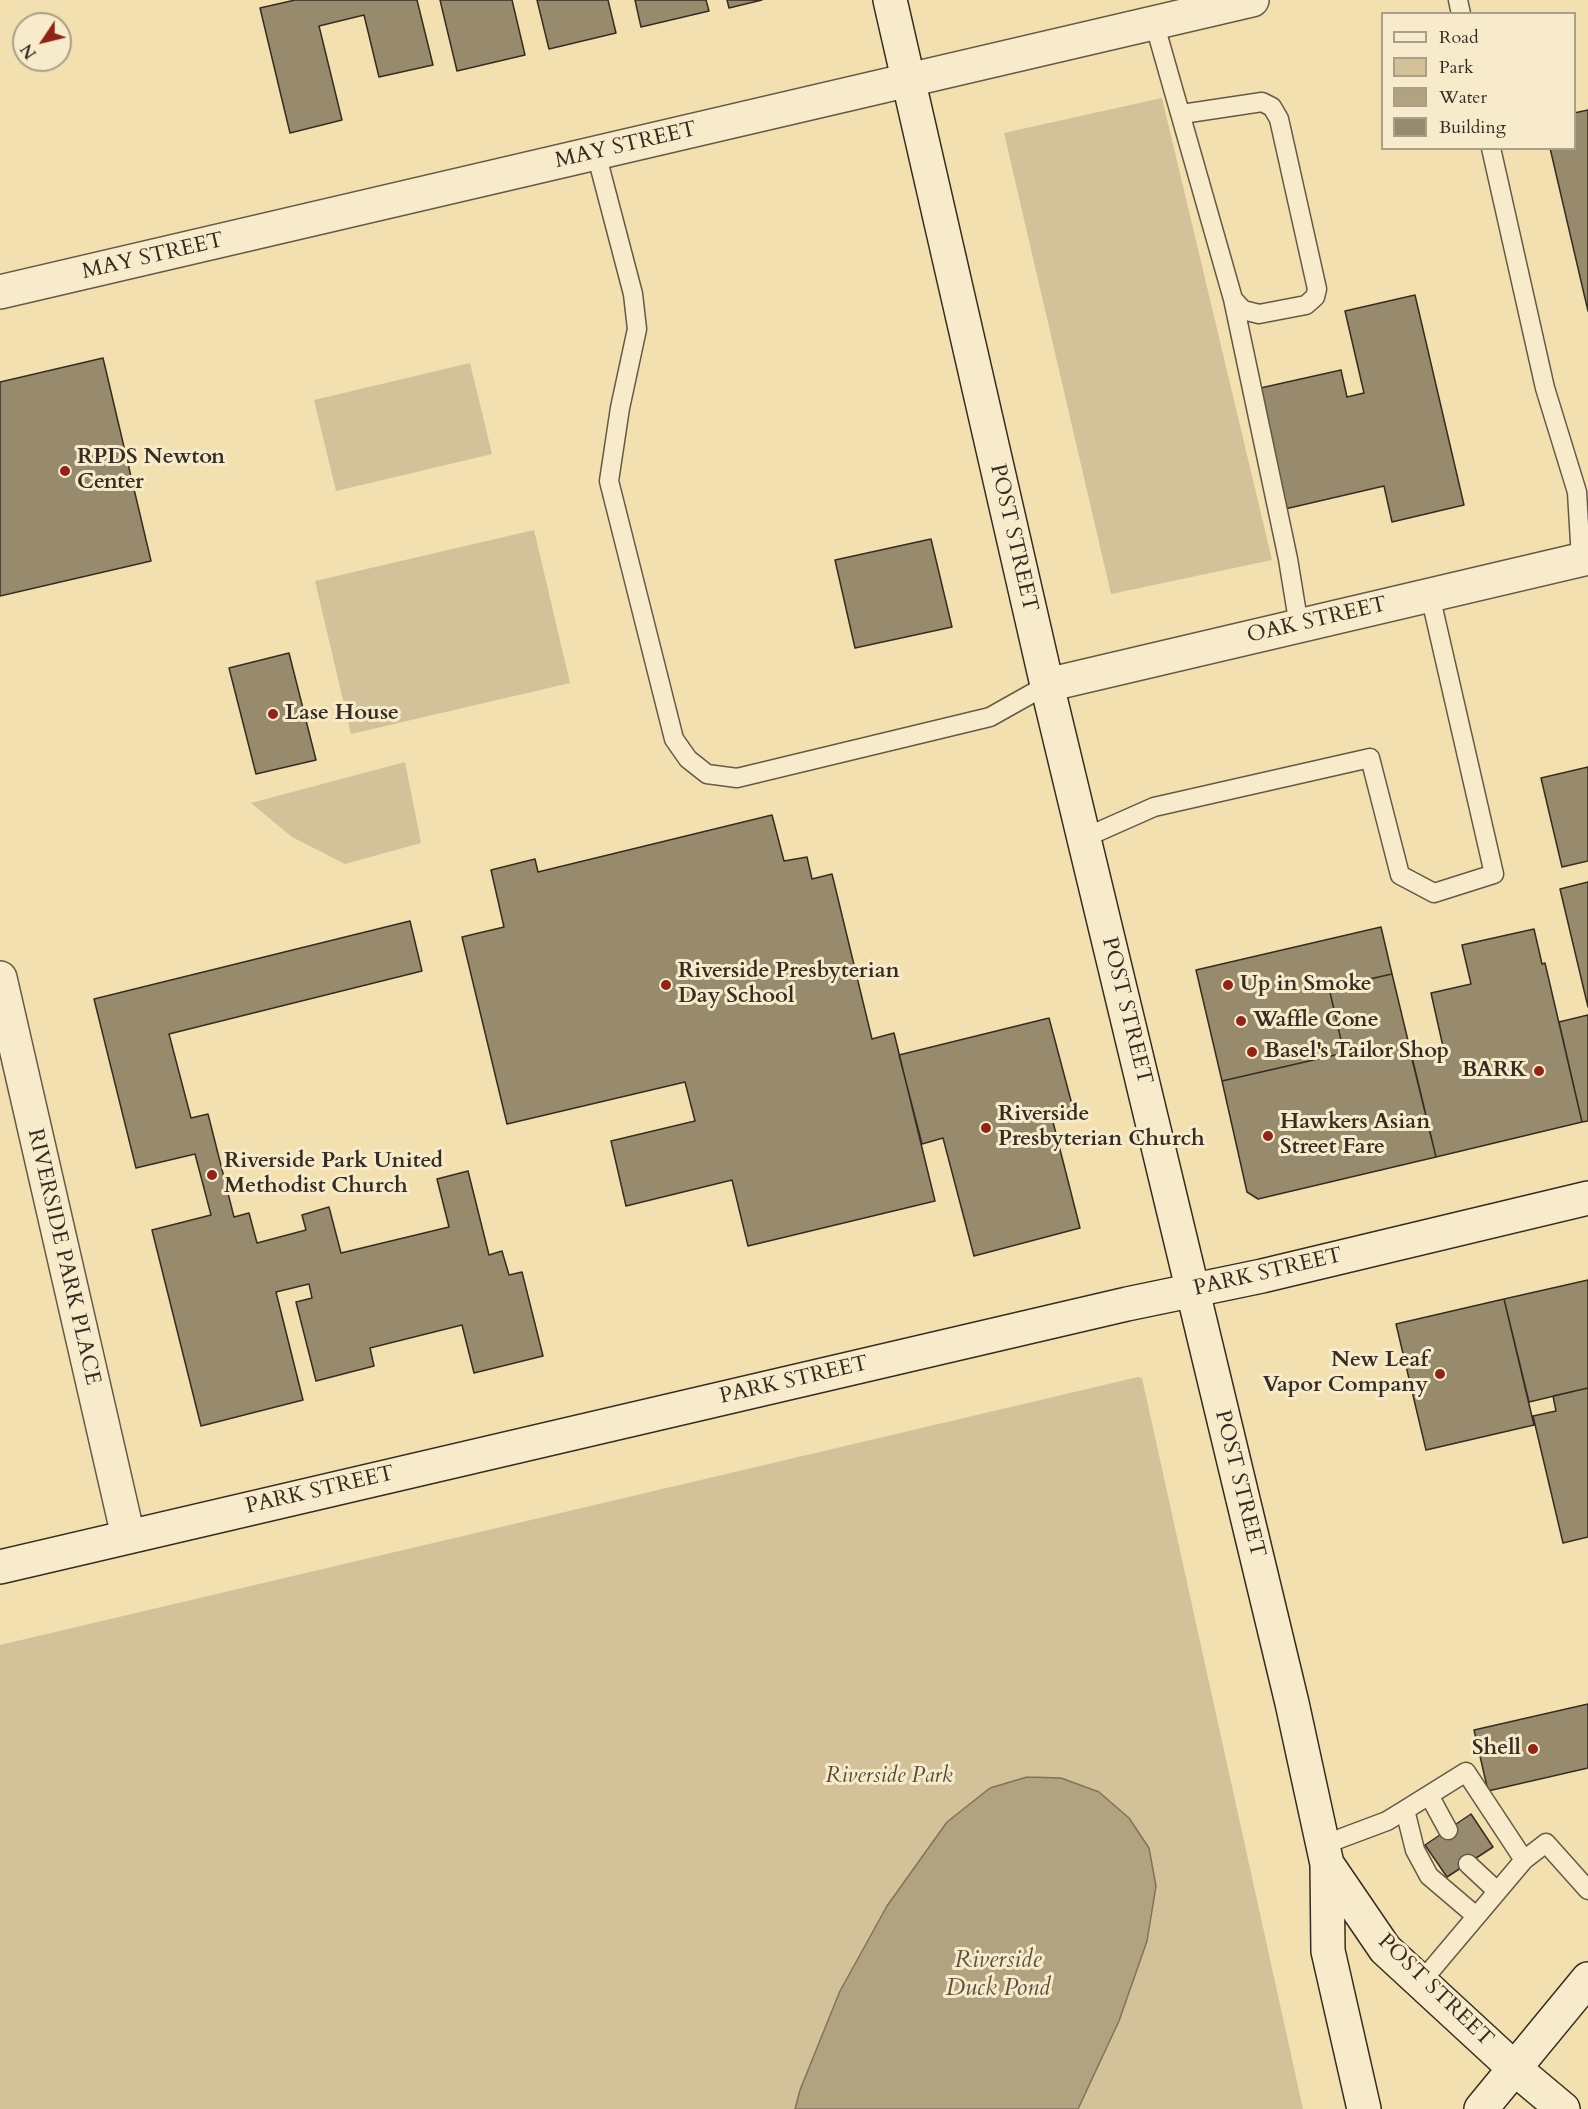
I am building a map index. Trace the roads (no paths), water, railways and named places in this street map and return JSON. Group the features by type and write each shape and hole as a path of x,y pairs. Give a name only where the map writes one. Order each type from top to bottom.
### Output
{"street":[{"name":"POST STREET","path":"890,0 1047,685 1191,1290 1290,1692 1325,1854 1386,1949 1514,2068 1563,2109"},
{"name":"MAY STREET","path":"0,292 1252,0"},
{"name":"OAK STREET","path":"1047,685 1584,558"},
{"name":"RIVERSIDE PARK PLACE","path":"0,978 128,1536"},
{"name":"PARK STREET","path":"0,1567 1104,1309 1262,1276 1588,1198"},
{"path":"1325,1854 1328,1951 1364,2109"},
{"path":"1481,2109 1588,1980"}],"lane":[{"path":"1154,22 1233,299 1288,559 1299,626"},
{"path":"1182,114 1262,102 1272,107 1279,119 1317,289 1315,297 1306,305 1259,314 1244,310 1233,299"},
{"path":"1491,150 1545,388 1577,492 1584,558"},
{"path":"596,153 633,294 637,329 620,408 609,481 674,739 688,759 707,774 737,778 990,717 1047,685"},
{"path":"1084,838 1154,807 1370,758 1400,875 1434,893 1494,874 1431,595"},
{"path":"1325,1854 1406,1810 1466,1772 1524,1860"},
{"path":"1430,1795 1448,1830"},
{"path":"1406,1810 1415,1850 1429,1876 1476,1916"},
{"path":"1421,1982 1524,1860 1546,1843 1588,1890"},
{"path":"1468,1864 1497,1891"}],"water":[{"name":"Riverside Duck Pond","path":"1027,1777 1061,1778 1099,1792 1129,1818 1149,1848 1156,1886 1147,1941 1119,2021 1078,2109 795,2109 800,2090 840,1991 887,1906 947,1822 990,1788"}],"place":[{"name":"RPDS Newton Center","path":"65,471"},
{"name":"Lase House","path":"273,714"},
{"name":"Riverside Presbyterian Day School","path":"666,985"},
{"name":"Up in Smoke","path":"1228,985"},
{"name":"Waffle Cone","path":"1241,1021"},
{"name":"Basel's Tailor Shop","path":"1252,1052"},
{"name":"BARK","path":"1539,1071"},
{"name":"Riverside Presbyterian Church","path":"986,1128"},
{"name":"Hawkers Asian Street Fare","path":"1268,1136"},
{"name":"Riverside Park United Methodist Church","path":"212,1175"},
{"name":"New Leaf Vapor Company","path":"1440,1374"},
{"name":"Shell","path":"1533,1749"}],"park label":[{"name":"Riverside Park","path":"889,1777"}]}
